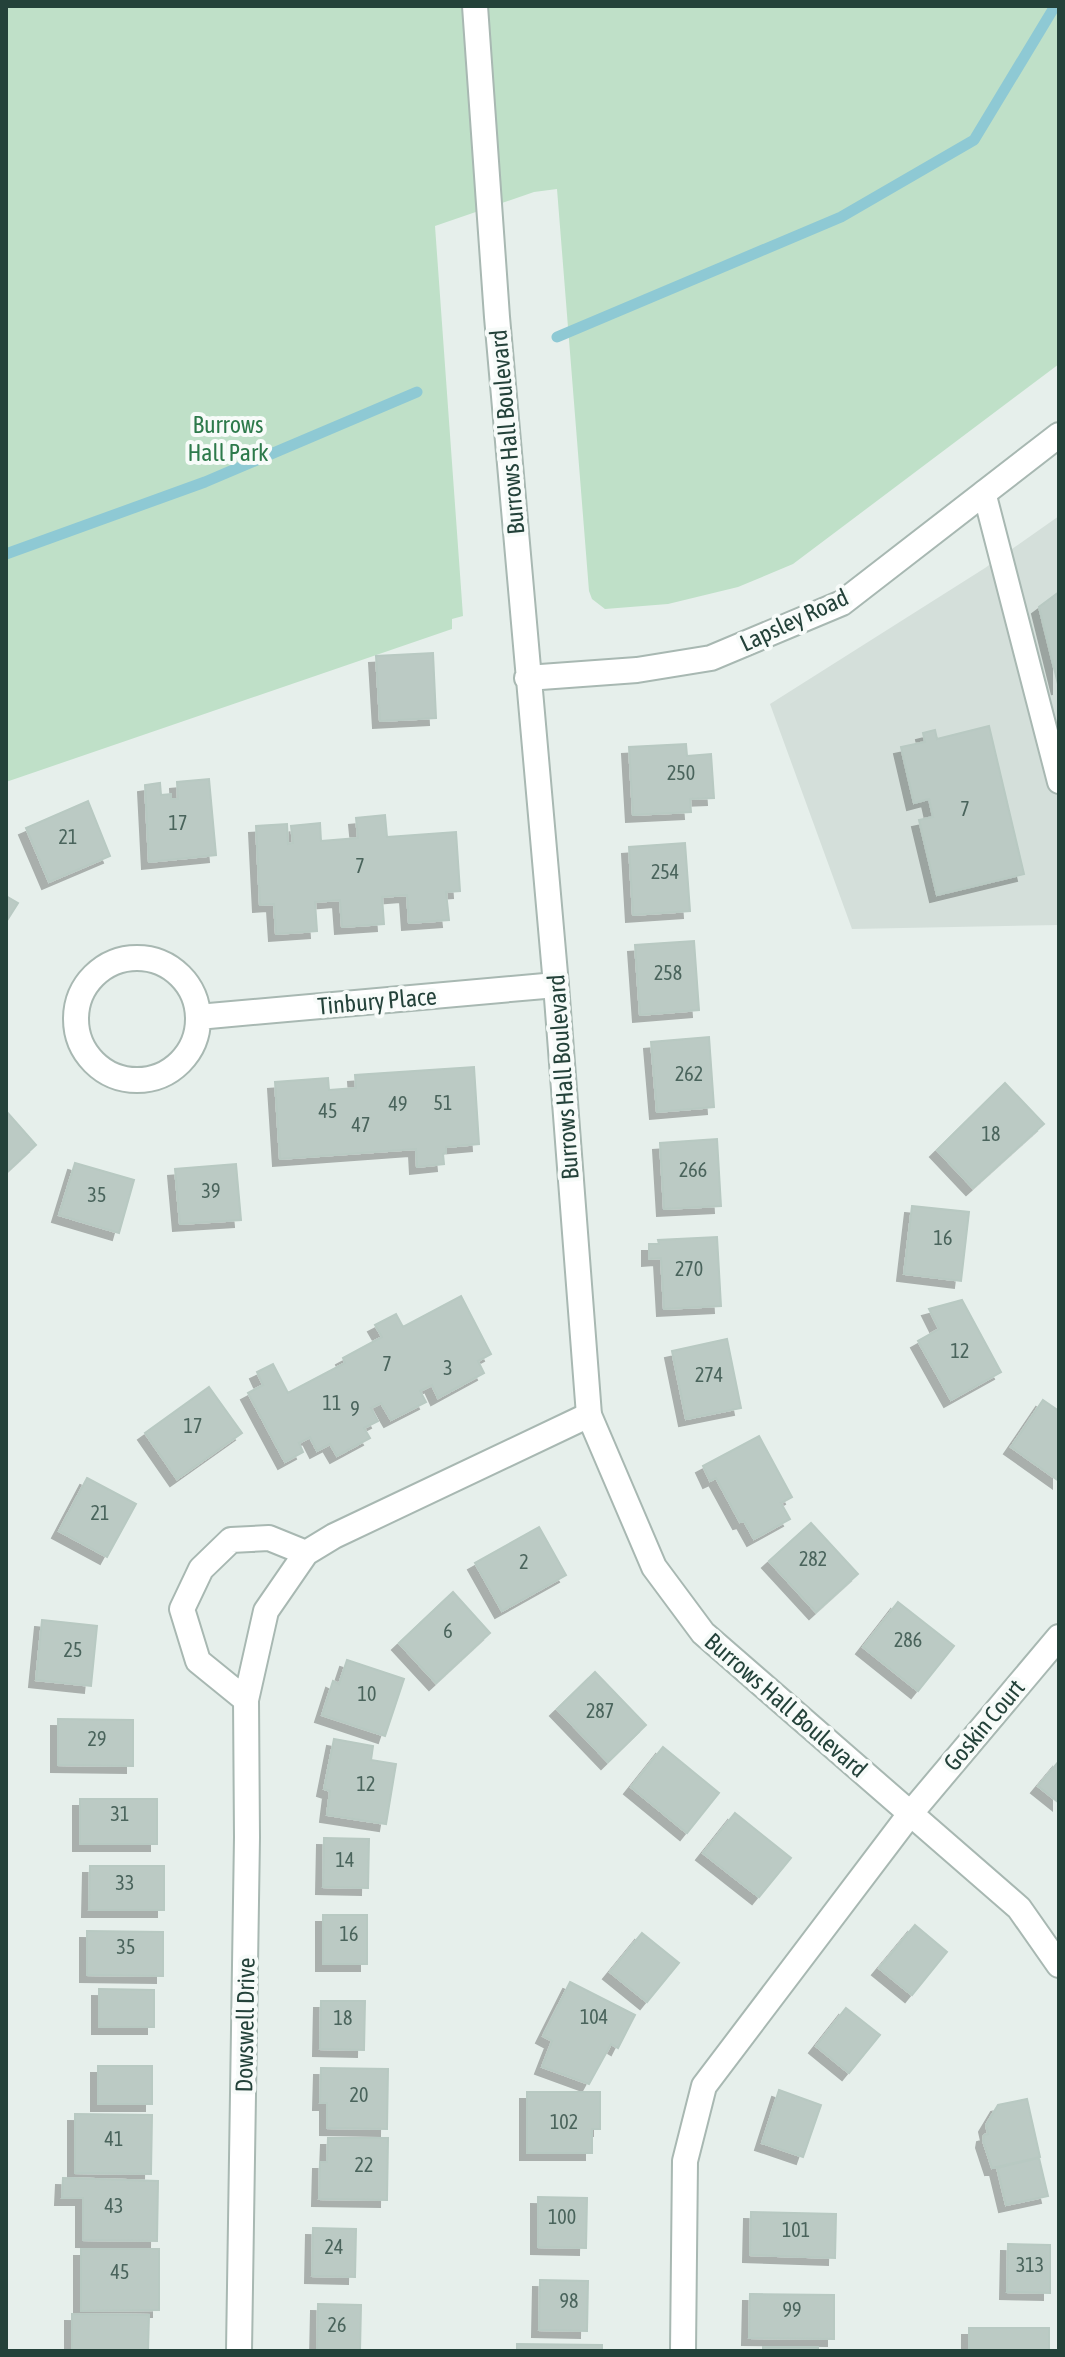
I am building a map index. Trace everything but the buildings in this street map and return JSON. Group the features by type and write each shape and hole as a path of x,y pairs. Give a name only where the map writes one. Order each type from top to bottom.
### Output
{"street":[{"name":"Burrows Hall Boulevard","path":"475,6 589,1415 654,1567 703,1633 1019,1908 1059,1965"},
{"name":"Lapsley Road","path":"527,678 637,670 711,658 842,603 1059,435"},
{"path":"124,959 146,959 166,965 182,978 193,996 198,1017 191,1045 174,1068 157,1077 138,1080 118,1077 101,1069 88,1055 79,1038 76,1019 79,1000 89,981 105,967 124,959"},
{"name":"Tinbury Place","path":"198,1017 556,985"},
{"name":"Dowswell Drive","path":"239,2351 247,1837 246,1700 266,1611 306,1553 334,1536 589,1415"},
{"path":"246,1700 198,1661 182,1609 201,1569 231,1540 269,1538 306,1553"},
{"name":"Goskin Court","path":"910,1814 1059,1637"},
{"path":"683,2351 685,2161 704,2086 910,1814"}],"lane":[{"path":"984,492 1059,782"}],"shaded area":[{"path":"1059,516 1059,925 852,929 770,704 985,568"}],"green space":[{"name":"Burrows Hall Park","path":"6,6 1059,6 1059,364 793,564 738,587 668,604 605,609 592,599 589,591 557,189 534,192 435,226 463,616 452,619 452,629 6,782"}],"waterway":[{"path":"557,337 841,217 974,140 1055,6"},
{"path":"6,554 205,482 417,392"}]}
